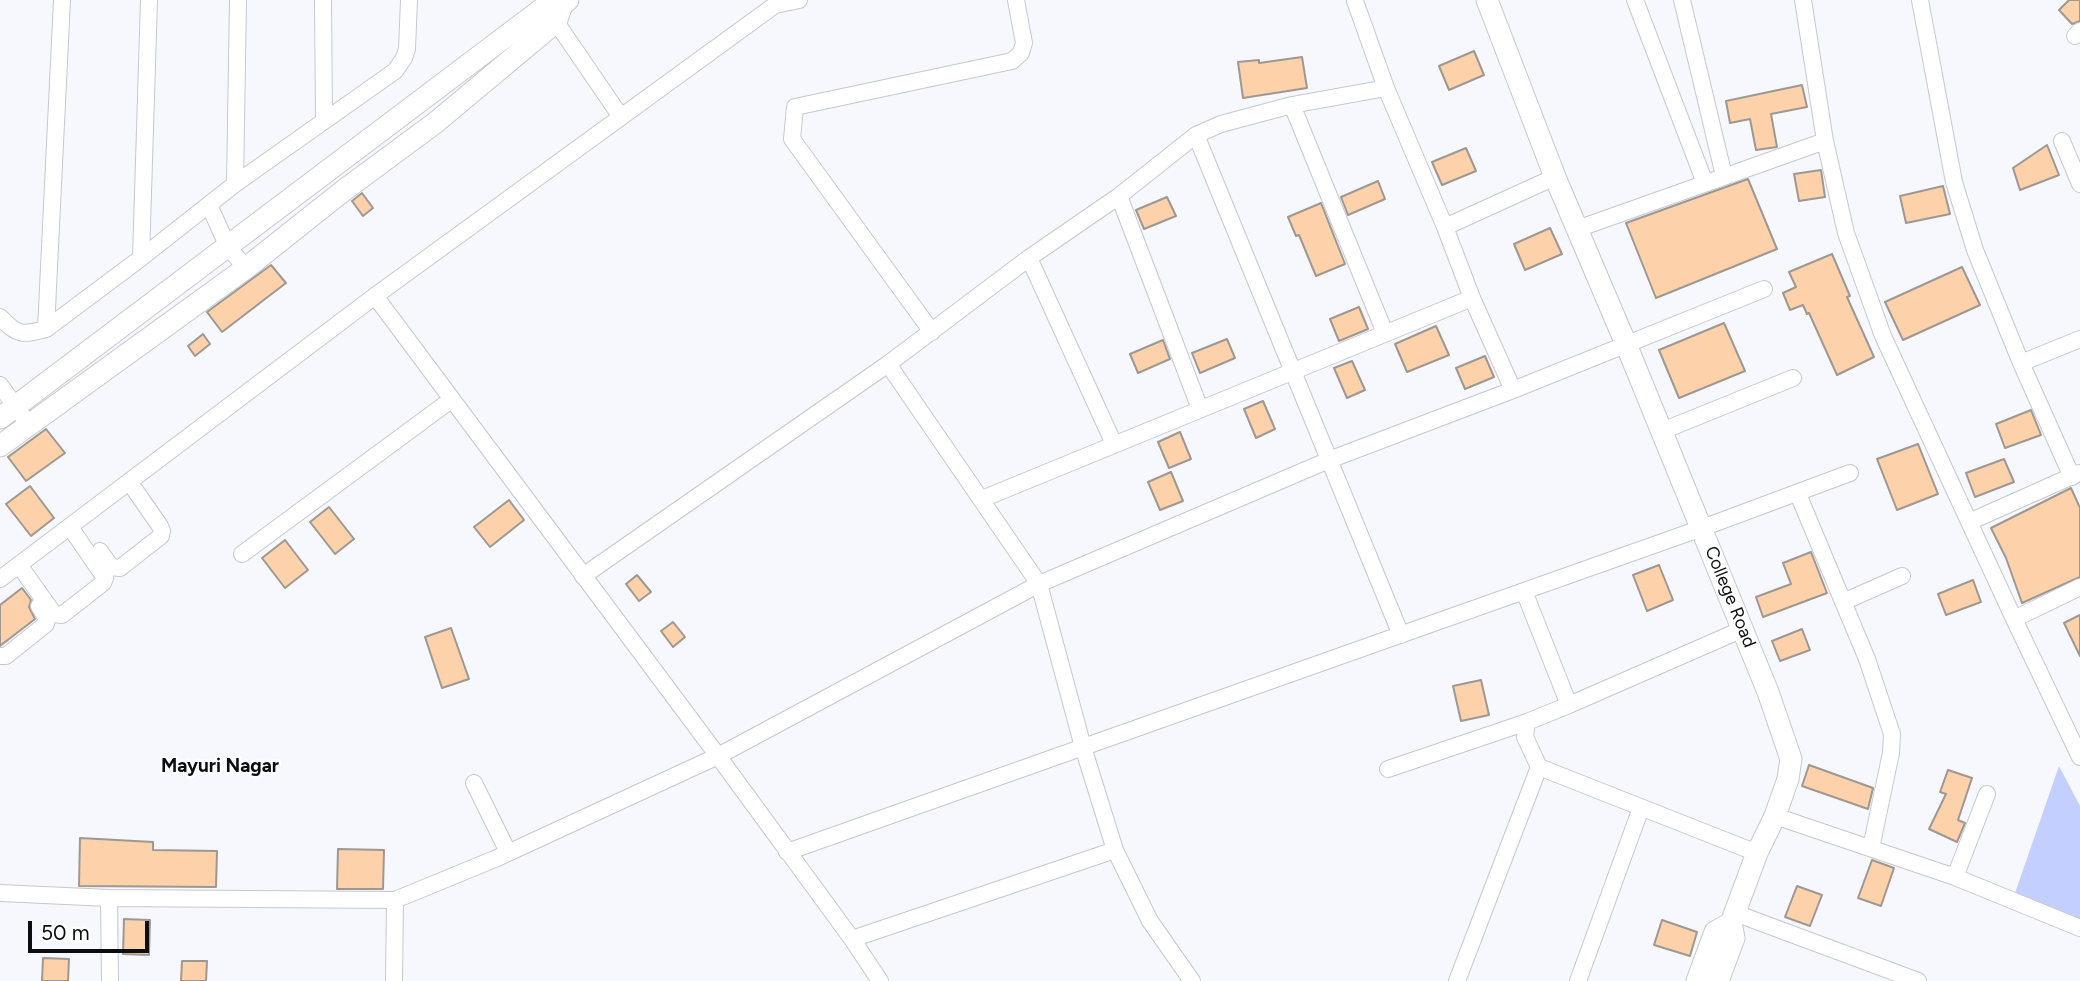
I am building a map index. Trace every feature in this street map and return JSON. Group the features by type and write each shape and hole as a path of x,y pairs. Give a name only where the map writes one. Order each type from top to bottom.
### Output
{"street":[{"path":"46,329 62,0"},
{"path":"141,258 149,0"},
{"path":"235,184 238,0"},
{"path":"323,0 324,120"},
{"path":"0,317 18,333 46,329 235,184 395,71 407,49 409,0"},
{"path":"0,579 375,296 775,5 799,0"},
{"path":"932,332 792,139 795,107 1012,61 1021,53 1024,43 1016,0"},
{"name":"College Road","path":"1487,0 1586,254 1626,344 1743,629 1791,759 1788,779 1775,816 1757,853 1733,918"},
{"path":"1635,0 1705,183"},
{"path":"1682,0 1724,176"},
{"path":"1802,0 1825,141 1846,233 1883,336 2014,619 2073,724 2080,757"},
{"path":"1920,0 1954,182 1975,250 2021,363 2076,475 1969,522"},
{"path":"1355,1 1386,88 1472,298 1513,390"},
{"path":"557,9 621,117"},
{"path":"8,412 228,247 557,9"},
{"path":"0,446 246,268 435,123 557,9"},
{"path":"583,576 888,364 1028,258 1119,196 1196,135 1221,124 1292,105 1386,88"},
{"path":"1292,105 1385,333"},
{"path":"1196,135 1401,635"},
{"path":"1577,229 1825,141"},
{"path":"2062,141 2080,184"},
{"path":"1445,228 1555,177"},
{"path":"1119,196 1200,409"},
{"path":"209,205 228,247 246,268"},
{"path":"1028,258 1114,444"},
{"path":"0,893 109,898 395,900 508,852 718,756 1039,584 1329,460 1513,390 1764,289"},
{"path":"375,296 718,756 880,981"},
{"path":"982,499 1472,298"},
{"path":"2021,363 2080,339"},
{"path":"888,364 1039,584 1083,747 1115,850 1150,921 1192,981"},
{"path":"1662,431 1793,378"},
{"path":"0,385 8,412 29,425"},
{"path":"242,554 451,400"},
{"path":"787,852 1798,494 1850,473"},
{"path":"74,524 111,567 120,568 161,536 162,531 130,483"},
{"path":"1798,494 1867,659 1892,734 1891,754 1871,848"},
{"path":"16,567 54,614 62,615 103,583 105,578 74,524"},
{"path":"0,656 5,656 46,624 47,619 16,567"},
{"path":"1843,601 1902,576"},
{"path":"2014,619 2080,587"},
{"path":"1524,591 1569,705"},
{"path":"1388,769 1527,722 1743,629"},
{"path":"1527,722 1525,737 1539,767 1757,853"},
{"path":"1457,981 1539,767"},
{"path":"474,783 508,852"},
{"path":"1955,877 1987,794"},
{"path":"1578,981 1641,808"},
{"path":"1775,816 1955,877 2080,928"},
{"path":"852,939 1115,850"},
{"path":"109,898 110,981"},
{"path":"394,981 395,900"},
{"path":"1697,981 1715,932 1733,918"},
{"path":"1718,981 1734,938 1733,918"},
{"path":"1733,918 1918,981"}],"shaded area":[{"path":"2059,766 2080,806 2080,923 2014,896"}],"building":[{"path":"2069,0 2080,0 2080,21 2072,24 2059,10"},
{"path":"1474,51 1484,75 1449,90 1439,66"},
{"path":"1302,57 1307,88 1243,98 1238,62 1259,60 1259,63"},
{"path":"1802,85 1807,107 1771,114 1777,147 1756,150 1750,119 1730,123 1726,101"},
{"path":"2047,145 2059,175 2020,190 2013,168"},
{"path":"1466,148 1476,171 1442,185 1432,162"},
{"path":"1821,170 1825,197 1799,201 1794,174"},
{"path":"1748,179 1777,249 1656,298 1626,223"},
{"path":"1378,181 1385,199 1348,215 1341,197"},
{"path":"1943,186 1950,214 1906,223 1900,196"},
{"path":"362,193 373,208 363,216 352,201"},
{"path":"1167,197 1176,216 1144,229 1136,210"},
{"path":"1321,203 1345,264 1316,276 1299,235 1296,236 1288,217"},
{"path":"1550,228 1562,254 1525,270 1514,244"},
{"path":"1832,254 1850,296 1847,297 1874,357 1837,375 1809,313 1807,314 1803,305 1790,310 1783,293 1796,287 1789,272"},
{"path":"271,265 286,283 222,332 207,312"},
{"path":"1962,267 1980,305 1903,340 1885,302"},
{"path":"1359,307 1368,329 1339,341 1330,319"},
{"path":"1724,323 1745,371 1679,398 1659,350"},
{"path":"1436,326 1449,355 1407,372 1395,344"},
{"path":"203,334 210,344 195,356 188,346"},
{"path":"1227,339 1235,358 1200,373 1192,353"},
{"path":"1163,340 1170,359 1138,373 1130,354"},
{"path":"1485,356 1494,377 1465,389 1456,368"},
{"path":"1352,361 1365,390 1347,398 1334,368"},
{"path":"1263,401 1275,429 1256,438 1244,409"},
{"path":"2031,410 2041,435 2005,448 1996,424"},
{"path":"46,429 65,453 26,481 8,457"},
{"path":"1180,432 1191,459 1169,468 1158,442"},
{"path":"1918,444 1938,494 1897,510 1877,459"},
{"path":"2004,459 2014,482 1975,497 1966,473"},
{"path":"1171,472 1183,501 1160,510 1148,482"},
{"path":"30,486 54,518 31,536 6,504"},
{"path":"2071,488 2080,508 2080,577 2022,603 2006,558 1991,528"},
{"path":"509,500 524,520 490,547 474,527"},
{"path":"329,507 354,539 335,554 310,522"},
{"path":"285,540 308,570 285,588 262,558"},
{"path":"1811,552 1827,593 1763,617 1756,597 1791,584 1783,563"},
{"path":"1659,565 1673,600 1647,611 1633,575"},
{"path":"637,575 651,592 639,601 626,584"},
{"path":"1973,580 1981,602 1946,615 1938,594"},
{"path":"22,588 31,600 29,607 35,619 0,646 0,605"},
{"path":"2080,615 2080,656 2064,623"},
{"path":"673,622 685,637 673,647 661,631"},
{"path":"451,628 469,679 442,688 425,637"},
{"path":"1802,629 1810,650 1780,661 1772,641"},
{"path":"1481,680 1489,715 1461,721 1453,686"},
{"path":"1809,765 1873,788 1868,809 1802,786"},
{"path":"1948,770 1972,778 1958,820 1965,823 1957,842 1929,829 1946,794 1940,792"},
{"path":"80,838 153,842 153,850 217,851 216,887 79,886"},
{"path":"338,849 384,850 383,889 337,889"},
{"path":"1872,860 1894,868 1881,906 1858,898"},
{"path":"1797,886 1822,895 1810,926 1785,917"},
{"path":"124,919 150,920 149,955 123,954"},
{"path":"1662,920 1697,932 1690,956 1654,945"},
{"path":"43,958 69,959 68,981 42,981"},
{"path":"182,961 207,961 206,981 181,981"}],"district":[{"name":"Mayuri Nagar","path":"220,766"}]}
